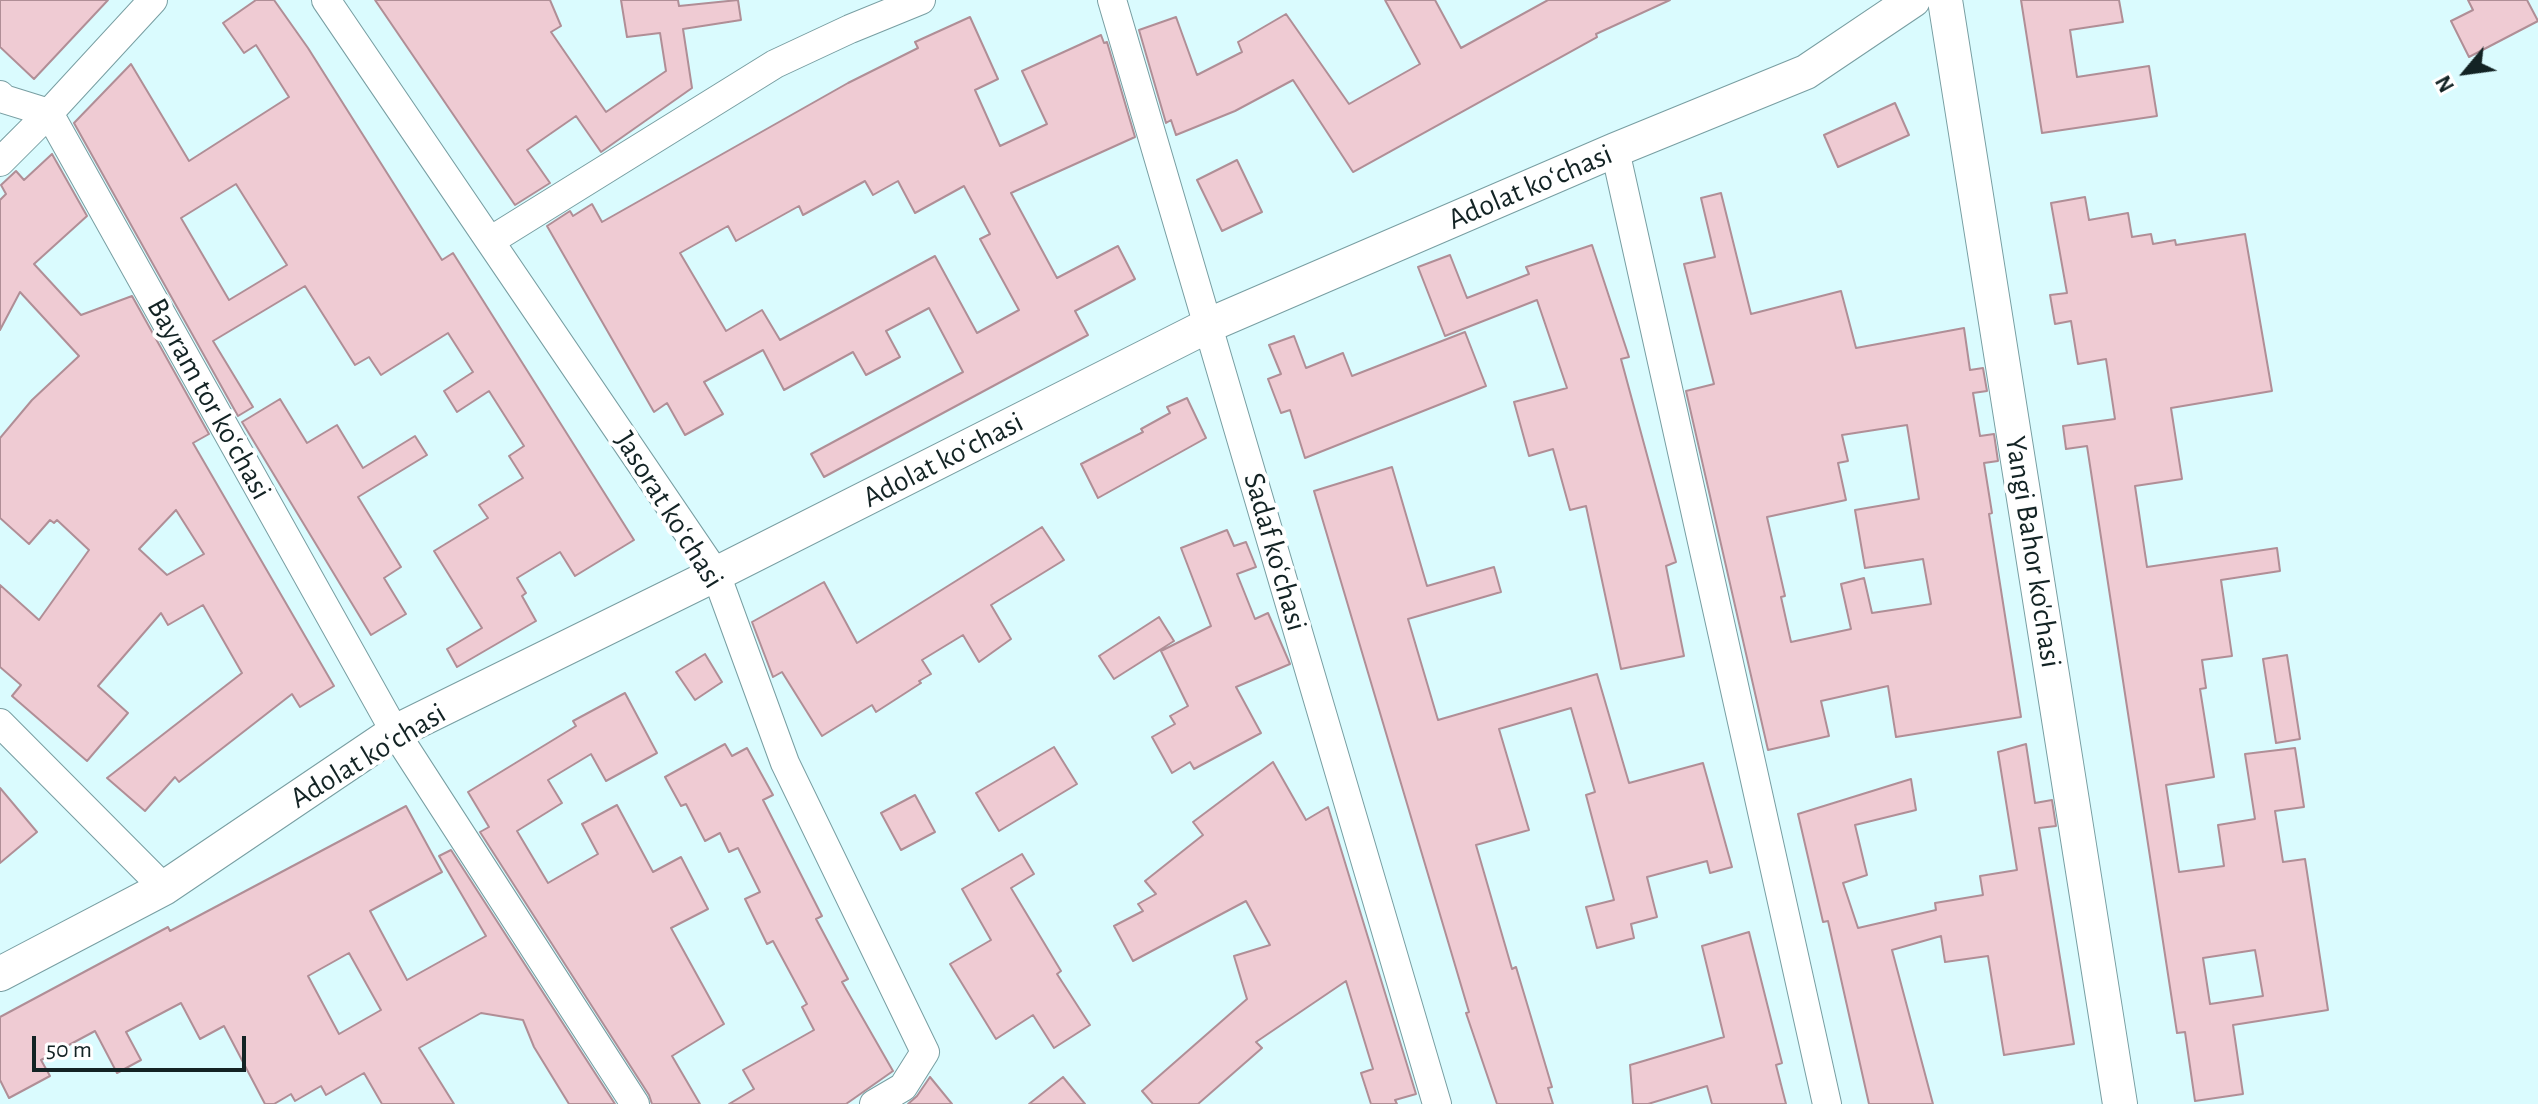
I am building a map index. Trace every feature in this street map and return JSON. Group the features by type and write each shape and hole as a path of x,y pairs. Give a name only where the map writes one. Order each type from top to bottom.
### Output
{"street":[{"path":"0,162 153,0"},
{"name":"Jasorat koʻchasi","path":"326,0 716,574 785,763 925,1052 910,1095"},
{"path":"490,241 775,64 921,0"},
{"name":"Sadaf koʻchasi","path":"1112,0 1437,1104"},
{"name":"Adolat koʻchasi","path":"0,974 164,888 395,732 1209,325 1615,150 1806,72 1913,0"},
{"name":"Yangi Bahor ko'chasi","path":"1945,0 2120,1104"},
{"path":"0,95 49,113"},
{"name":"Bayram tor koʻchasi","path":"49,113 395,732 635,1104"},
{"path":"1615,150 1827,1104"},
{"path":"0,723 164,888"},
{"path":"874,1104 910,1095"}],"building":[{"path":"0,0 108,0 34,79 0,47"},
{"path":"256,0 274,0 308,48 442,260 453,253 634,540 575,576 560,552 517,578 526,593 522,596 536,621 457,667 447,649 482,628 434,551 488,518 479,505 523,478 509,456 524,446 489,391 457,412 444,391 473,372 448,333 381,375 369,357 355,365 305,286 213,341 253,407 238,416 74,123 131,64 189,161 289,97 256,45 244,53 223,23","holes":["236,184 287,265 229,300 181,218"]},
{"path":"375,0 550,0 561,26 551,32 606,112 666,71 660,33 627,37 621,0 678,0 679,6 738,0 741,20 683,29 692,88 601,152 576,116 527,150 550,183 515,205"},
{"path":"1385,0 1435,0 1461,48 1548,0 1670,0 1596,34 1597,37 1353,172 1293,80 1235,111 1176,135 1171,120 1166,123 1139,30 1176,17 1197,75 1242,52 1238,42 1286,14 1349,104 1420,64"},
{"path":"2021,0 2119,0 2123,22 2070,30 2077,77 2149,66 2157,116 2042,133"},
{"path":"2468,0 2527,0 2538,21 2469,57 2451,21 2473,10"},
{"path":"970,17 998,79 975,90 1000,146 1047,124 1022,71 1101,35 1104,43 1107,42 1135,137 1011,193 1057,278 1118,246 1135,279 1075,311 1088,335 824,477 811,454 963,372 929,308 886,331 900,357 866,375 853,352 784,390 763,350 704,382 723,414 685,435 667,403 654,412 547,226 570,211 573,216 592,204 602,222 848,83 918,48 915,42","holes":["865,181 873,195 898,181 915,213 964,186 990,234 980,239 1019,310 977,333 935,256 780,340 762,310 726,331 680,253 728,226 736,241 799,206 803,215"]},
{"path":"1895,103 1909,135 1838,167 1824,135"},
{"path":"52,154 87,216 34,264 81,315 132,296 209,434 193,443 334,686 300,707 292,694 179,782 175,777 145,811 107,778 242,673 203,605 168,625 161,613 98,686 128,713 87,761 12,696 21,685 0,667 0,585 39,620 89,550 57,520 54,523 50,520 29,544 0,518 0,438 32,400 79,356 20,292 0,330 0,200 6,194 1,185 16,171 24,180","holes":["176,510 204,554 167,575 139,549"]},
{"path":"1237,160 1262,212 1222,231 1197,180"},
{"path":"1721,193 1751,314 1841,291 1856,348 1964,328 1970,370 1983,368 1987,391 1973,393 1980,436 1994,434 1998,461 1984,463 1992,513 1989,514 2021,717 1896,737 1888,686 1821,701 1829,736 1768,750 1686,391 1714,384 1684,264 1715,257 1701,198","holes":["1907,425 1919,499 1855,510 1865,568 1923,559 1931,604 1872,613 1864,578 1841,584 1851,629 1791,642 1781,597 1785,596 1767,517 1846,500 1838,463 1848,461 1842,435"]},
{"path":"2085,197 2089,220 2128,213 2132,237 2151,234 2153,244 2175,240 2176,245 2245,234 2272,391 2171,408 2182,479 2135,486 2147,567 2277,548 2280,571 2221,580 2232,656 2202,660 2206,688 2200,689 2214,777 2166,785 2179,872 2224,866 2218,825 2255,819 2245,754 2295,748 2304,807 2275,811 2283,862 2305,859 2328,1010 2233,1025 2243,1094 2195,1101 2185,1032 2177,1033 2087,446 2066,449 2063,426 2115,419 2106,359 2078,364 2071,321 2055,324 2050,295 2067,293 2051,203","holes":["2255,950 2263,996 2210,1004 2203,958"]},
{"path":"1592,245 1629,357 1621,359 1676,562 1666,566 1684,656 1621,669 1586,506 1570,510 1553,449 1529,456 1514,402 1567,388 1537,300 1445,336 1418,267 1450,255 1467,298 1529,274 1526,267"},
{"path":"1465,332 1486,386 1305,458 1290,410 1281,413 1268,379 1281,374 1269,345 1294,336 1306,368 1343,353 1352,376"},
{"path":"1187,398 1206,438 1098,498 1081,464 1143,432 1141,429 1170,413 1167,407"},
{"path":"280,399 307,443 337,425 363,468 415,436 427,455 358,497 401,567 384,578 406,614 371,635 242,422"},
{"path":"1392,467 1427,586 1494,567 1501,592 1408,619 1438,720 1597,674 1629,783 1703,763 1732,867 1710,873 1707,861 1647,877 1657,917 1631,924 1634,938 1597,948 1586,907 1614,900 1586,795 1595,792 1571,708 1499,729 1529,830 1476,845 1512,969 1516,967 1552,1087 1548,1088 1553,1104 1497,1104 1466,1013 1469,1012 1314,491"},
{"path":"1042,527 1064,560 991,605 1011,639 979,662 963,635 922,660 931,674 919,681 921,683 876,712 872,705 822,736 782,672 773,677 752,622 824,582 857,643"},
{"path":"1227,530 1234,546 1246,542 1256,567 1237,574 1255,619 1268,613 1290,664 1236,687 1261,733 1194,769 1190,762 1172,773 1152,737 1175,724 1170,716 1188,706 1161,651 1211,626 1181,548"},
{"path":"1159,617 1174,641 1114,679 1099,656"},
{"path":"705,654 722,682 695,700 676,672"},
{"path":"2287,655 2300,739 2276,743 2263,659"},
{"path":"625,693 657,753 606,781 591,754 548,780 562,803 517,831 548,883 598,854 582,824 617,805 653,872 681,857 708,909 671,928 724,1024 672,1056 700,1104 652,1104 480,832 489,827 468,792 576,726 573,721"},
{"path":"725,744 732,756 747,748 773,795 763,800 822,916 816,919 848,979 842,982 893,1071 846,1104 729,1104 754,1089 743,1070 814,1030 802,1007 807,1004 773,941 767,944 745,899 760,892 738,848 729,852 720,833 705,841 686,804 681,806 665,777"},
{"path":"2026,744 2035,803 2052,800 2056,826 2039,828 2074,1044 2004,1055 1988,956 1945,962 1941,936 1892,950 1933,1104 1869,1104 1828,921 1823,922 1798,814 1911,779 1916,810 1855,825 1867,875 1843,883 1858,928 1936,910 1935,903 1983,895 1980,876 2017,870 1998,752"},
{"path":"1054,747 1077,784 999,831 976,793"},
{"path":"1273,762 1306,820 1328,807 1416,1094 1395,1100 1397,1104 1371,1104 1361,1073 1373,1069 1346,981 1256,1042 1262,1048 1198,1104 1153,1104 1142,1091 1247,999 1234,956 1270,945 1246,901 1133,961 1114,926 1143,911 1138,904 1156,894 1145,881 1203,835 1193,822"},
{"path":"0,788 37,832 0,863"},
{"path":"915,795 935,832 901,850 881,813"},
{"path":"406,806 442,872 370,911 407,980 486,936 439,856 451,850 615,1104 569,1104 534,1047 523,1020 481,1013 419,1048 454,1104 382,1104 364,1073 326,1095 321,1086 295,1101 291,1094 274,1104 265,1104 224,1026 200,1039 181,1003 126,1032 141,1060 117,1073 95,1031 41,1060 50,1076 9,1098 0,1080 0,1017 168,927 170,931","holes":["349,953 381,1010 339,1034 308,976"]},
{"path":"1022,854 1034,874 1011,888 1061,971 1057,974 1090,1025 1054,1048 1033,1015 996,1039 950,964 991,940 962,889"},
{"path":"1749,932 1782,1063 1776,1065 1786,1104 1712,1104 1707,1086 1648,1104 1633,1104 1630,1065 1724,1037 1702,946"},
{"path":"930,1077 952,1104 908,1104 917,1096"},
{"path":"1063,1077 1085,1104 1029,1104"}]}
